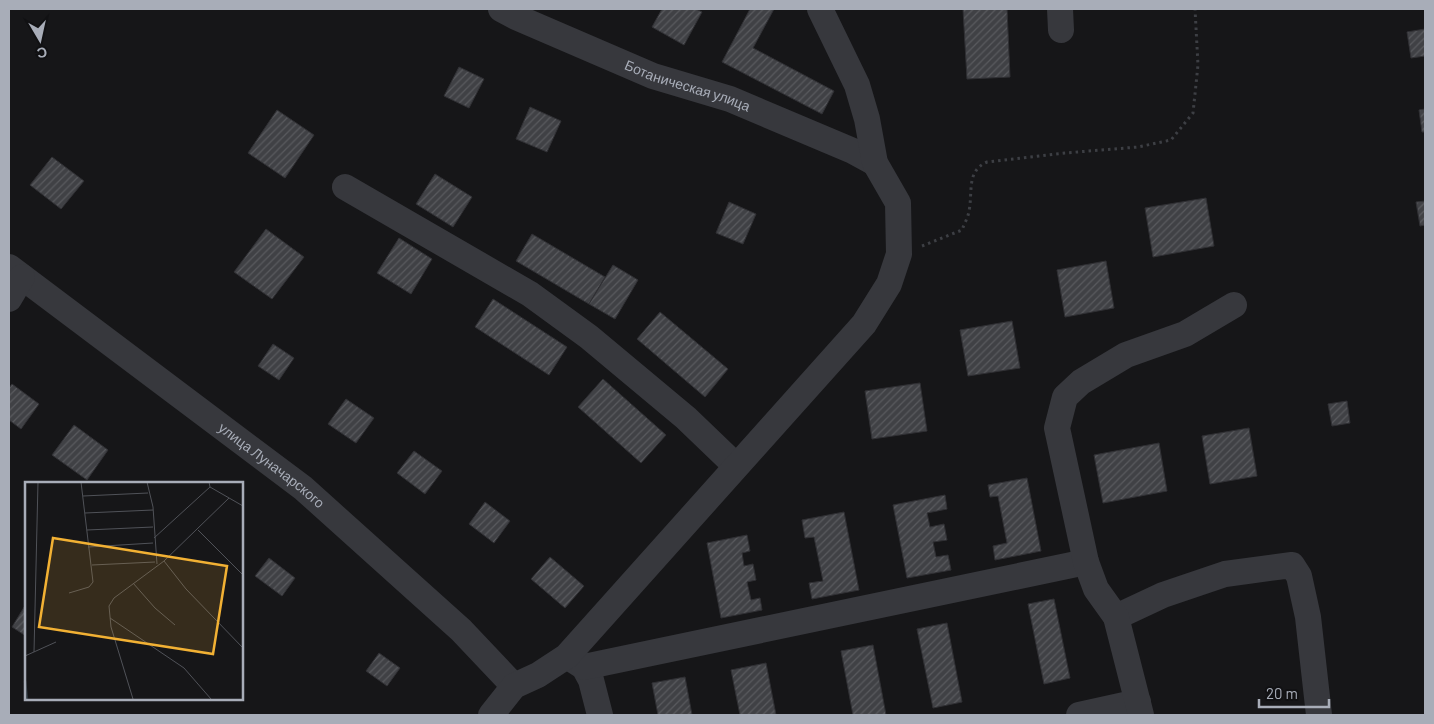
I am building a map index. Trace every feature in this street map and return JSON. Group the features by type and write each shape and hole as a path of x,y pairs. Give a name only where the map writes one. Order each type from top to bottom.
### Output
{"street":[{"name":"Ботаническая улица","path":"501,9 652,76 730,99 852,151 875,163"},
{"path":"575,661 736,466 864,324 888,284 899,254 898,203 875,163 867,119 857,85 820,9"},
{"path":"345,188 530,294 589,337 686,418 736,466"},
{"path":"9,299 15,272"},
{"name":"улица Луначарского","path":"15,272 303,488 461,630 514,686"},
{"path":"1079,715 1140,709 1116,617 1096,589 1086,562 1057,428 1065,397 1081,382 1126,355 1185,334 1234,305"},
{"path":"490,715 514,686 575,661 1086,562"},
{"path":"1116,617 1162,595 1225,574 1292,565 1299,576 1308,617 1320,715"},
{"path":"575,661 591,680 600,715"}],"path":[{"path":"899,254 962,230 969,213 972,179 979,165 987,162 1138,147 1171,140 1193,113 1198,65 1195,9"}],"building":[{"path":"662,9 696,9 702,12 684,45 652,27"},
{"path":"750,9 774,9 753,48 834,91 822,114 722,62"},
{"path":"963,9 1007,9 1010,77 967,79"},
{"path":"1425,29 1425,56 1411,58 1407,32"},
{"path":"459,67 484,79 469,108 444,96"},
{"path":"530,107 561,121 547,152 516,139"},
{"path":"1425,109 1425,132 1422,132 1419,110"},
{"path":"277,110 314,135 285,178 248,153"},
{"path":"52,157 84,181 61,209 30,185"},
{"path":"435,174 472,197 453,227 416,204"},
{"path":"1206,198 1214,246 1153,257 1145,208"},
{"path":"1425,201 1425,225 1420,226 1416,202"},
{"path":"729,202 756,214 743,244 716,233"},
{"path":"266,229 304,257 272,299 234,272"},
{"path":"532,234 605,277 589,304 516,261"},
{"path":"399,238 432,259 411,294 377,273"},
{"path":"1106,261 1114,308 1065,317 1057,270"},
{"path":"613,265 638,280 615,319 589,304"},
{"path":"493,299 567,347 549,375 475,327"},
{"path":"660,312 728,369 705,397 637,339"},
{"path":"1012,321 1020,368 968,376 960,330"},
{"path":"273,344 294,358 279,380 258,366"},
{"path":"603,379 666,435 641,463 578,407"},
{"path":"920,383 927,431 872,439 865,391"},
{"path":"12,384 39,404 21,429 9,420 9,388"},
{"path":"346,399 374,418 356,443 328,424"},
{"path":"1347,401 1350,423 1332,426 1328,404"},
{"path":"74,425 108,450 87,480 52,455"},
{"path":"1249,428 1257,476 1210,484 1202,436"},
{"path":"1159,443 1167,491 1103,503 1094,455"},
{"path":"414,451 442,471 425,494 397,473"},
{"path":"1027,478 1041,551 995,560 993,546 1007,543 998,496 990,497 988,485"},
{"path":"945,495 947,509 927,513 930,527 944,524 947,540 933,542 936,557 948,555 951,570 907,578 893,505"},
{"path":"485,502 510,521 494,543 469,524"},
{"path":"844,512 859,590 812,599 809,583 823,581 814,537 805,538 802,520"},
{"path":"747,535 750,551 742,553 744,566 753,564 756,580 747,582 751,600 760,598 762,610 721,618 707,543"},
{"path":"550,557 584,586 565,608 531,579"},
{"path":"269,558 295,578 282,596 255,576"},
{"path":"1054,599 1070,678 1044,684 1028,604"},
{"path":"25,606 25,635 12,627"},
{"path":"947,623 962,702 933,708 917,629"},
{"path":"873,645 886,715 853,715 841,651"},
{"path":"379,653 400,668 387,686 366,671"},
{"path":"766,663 776,715 740,715 731,670"},
{"path":"685,677 692,715 658,715 652,683"}]}
